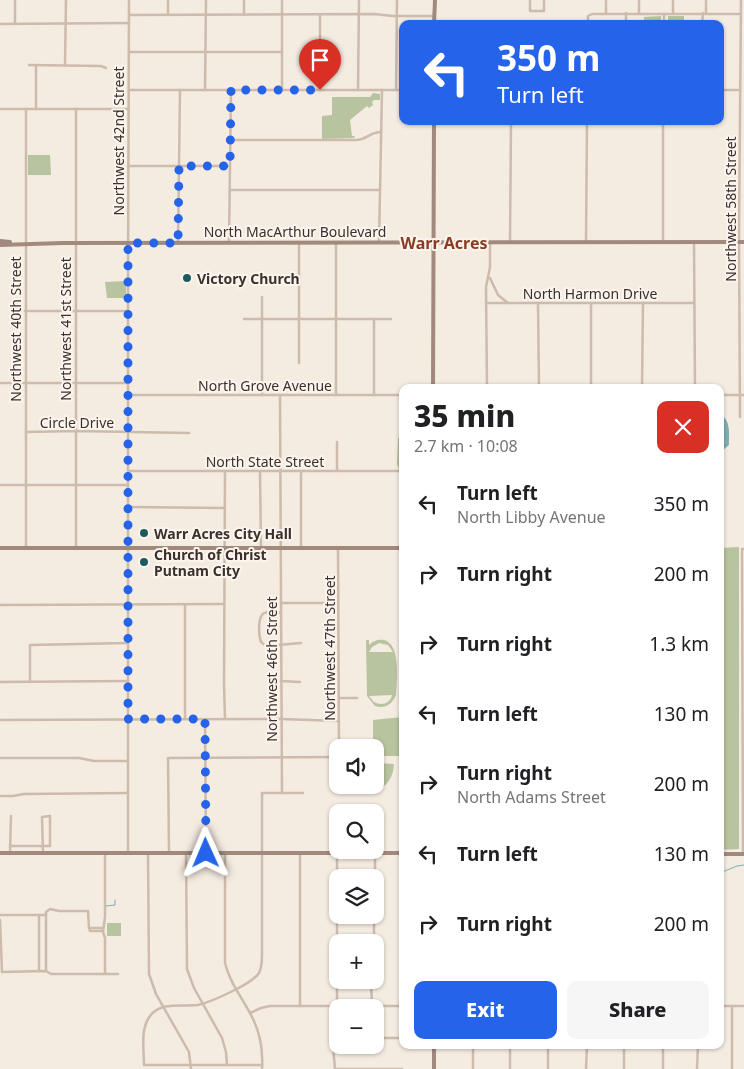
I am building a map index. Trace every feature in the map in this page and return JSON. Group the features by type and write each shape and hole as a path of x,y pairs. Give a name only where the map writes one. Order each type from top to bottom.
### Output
{"main road":[{"path":"434,20 435,0"},
{"path":"433,384 434,125"},
{"name":"North MacArthur Boulevard","path":"0,243 742,242"},
{"path":"0,548 399,548"},
{"path":"0,853 329,853"},
{"path":"384,853 399,853"},
{"path":"724,854 744,854"},
{"path":"434,1049 434,1069"}],"street":[{"path":"15,0 15,24"},
{"path":"66,0 66,65"},
{"name":"Northwest 42nd Street","path":"128,853 129,0"},
{"path":"168,0 168,15"},
{"path":"205,90 206,0"},
{"path":"244,0 244,15"},
{"path":"282,0 282,90"},
{"path":"358,90 359,0"},
{"path":"129,90 396,90 397,0"},
{"path":"530,0 530,11 544,11 544,0"},
{"path":"606,0 606,14"},
{"path":"639,0 639,14"},
{"path":"673,0 673,14"},
{"path":"703,20 706,0"},
{"name":"Northwest 58th Street","path":"740,417 742,242 741,0"},
{"path":"320,14 320,90"},
{"path":"129,15 359,14 434,16"},
{"path":"588,20 589,15 606,14 741,14"},
{"path":"626,14 626,20"},
{"path":"664,14 664,20"},
{"path":"0,24 129,23"},
{"path":"129,52 282,52"},
{"path":"29,65 101,66 106,68"},
{"path":"36,65 36,109"},
{"path":"178,243 180,90"},
{"path":"229,242 231,90"},
{"path":"379,242 382,90"},
{"path":"724,90 740,90"},
{"path":"0,109 129,110"},
{"name":"Northwest 40th Street","path":"26,109 26,548"},
{"name":"Northwest 41st Street","path":"76,109 76,548"},
{"path":"510,242 511,125"},
{"path":"586,242 587,125"},
{"path":"663,242 664,125"},
{"path":"230,140 354,140 363,139 374,132 381,132"},
{"path":"128,166 230,166"},
{"path":"230,190 380,190"},
{"path":"299,242 299,363"},
{"path":"336,242 336,395"},
{"path":"487,384 486,287 489,276 490,242"},
{"path":"694,242 695,384"},
{"path":"489,276 498,295 504,301 510,303"},
{"path":"262,297 262,395"},
{"name":"North Harmon Drive","path":"486,303 694,303"},
{"path":"538,303 538,384"},
{"path":"590,303 590,384"},
{"path":"642,303 642,384"},
{"path":"25,311 128,311"},
{"path":"244,319 391,319"},
{"path":"374,319 374,395"},
{"path":"0,383 128,383"},
{"name":"North Grove Avenue","path":"128,395 399,395"},
{"name":"Northwest 46th Street","path":"280,395 282,793"},
{"path":"724,395 744,395"},
{"name":"Circle Drive","path":"26,432 189,433"},
{"path":"337,442 337,471"},
{"name":"North State Street","path":"128,471 399,471"},
{"path":"225,471 225,719"},
{"path":"260,471 261,548"},
{"path":"301,471 301,548"},
{"path":"0,485 128,485"},
{"path":"128,507 225,508"},
{"name":"Northwest 47th Street","path":"338,548 339,739"},
{"path":"743,549 744,854"},
{"path":"281,603 338,603"},
{"path":"0,605 224,604"},
{"path":"185,719 186,605"},
{"path":"281,613 264,613 260,619 260,641 266,646 301,643"},
{"path":"30,682 30,644 128,643"},
{"path":"0,682 128,681"},
{"path":"281,681 300,682"},
{"path":"339,698 356,698"},
{"path":"205,719 206,853"},
{"path":"0,720 281,719 339,721"},
{"path":"169,853 168,758 329,757"},
{"path":"0,758 79,758 94,761 128,760"},
{"path":"0,796 128,793"},
{"path":"225,853 224,954 228,972 236,989 250,1013 260,1039 262,1067 144,1065 145,1026 152,1014 163,1006 187,1006 215,1000 236,989 254,978 260,972 262,965 262,793 303,793"},
{"path":"10,816 10,853"},
{"path":"10,846 43,846 50,846 50,816 42,816 43,846 43,853"},
{"path":"104,974 105,853"},
{"path":"148,853 148,968 152,984 189,1052 191,1067"},
{"path":"186,853 186,962 192,983 222,1038 226,1052 226,1065"},
{"path":"300,853 300,1006"},
{"path":"337,859 338,999"},
{"path":"46,971 46,912 50,909 58,911 88,911 89,928 103,929"},
{"path":"0,915 46,916"},
{"path":"39,916 39,971"},
{"path":"0,920 2,972 46,971 51,974 118,974"},
{"path":"250,1013 267,1006 329,1006"},
{"path":"384,1006 399,1006"},
{"path":"724,1006 744,1006"},
{"path":"732,1006 732,1069"},
{"path":"384,1038 399,1038"},
{"path":"473,1049 473,1069"},
{"path":"510,1049 510,1069"},
{"path":"548,1049 548,1069"},
{"path":"586,1069 587,1049"},
{"path":"624,1049 624,1069"},
{"path":"663,1049 663,1069"},
{"path":"697,1069 698,1049"},
{"path":"334,1054 335,1069 402,1069"}],"green space":[{"path":"661,16 661,20 644,20 644,17"},
{"path":"668,16 684,16 684,20 668,20"},
{"path":"373,93 380,94 380,100 374,100 372,102 373,105 369,108 367,106 350,120 352,136 355,136 354,138 322,139 322,116 332,115 332,97 370,97"},
{"path":"28,155 50,155 51,175 28,175"},
{"path":"126,281 126,298 107,298 105,282"},
{"path":"398,438 399,438 399,469 397,464"},
{"path":"739,547 739,849 724,850 724,548"},
{"path":"366,640 369,640 369,645 372,642 384,640 393,648 396,655 396,695 390,704 382,707 375,706 367,696","holes":["379,643 388,645 393,652 369,652 372,647","392,695 387,702 382,704 374,702 369,696"]},
{"path":"399,717 399,756 384,756 384,739 373,739 373,720"},
{"path":"384,763 394,764 389,781 385,785"},
{"path":"107,923 121,923 121,936 107,936"}],"water":[{"path":"724,417 728,424 729,445 724,449"}],"waterway":[{"path":"724,871 744,865"},
{"path":"106,906 115,905 115,900"}],"place":[{"name":"Victory Church","path":"187,278"},
{"name":"Warr Acres City Hall","path":"144,533"},
{"name":"Church of Christ Putnam City","path":"144,562"}],"district":[{"name":"Warr Acres","path":"444,243"}],"route":[{"path":"206,853 205,719 128,719 128,243 178,243 179,166 230,166 231,90 320,90"}]}
